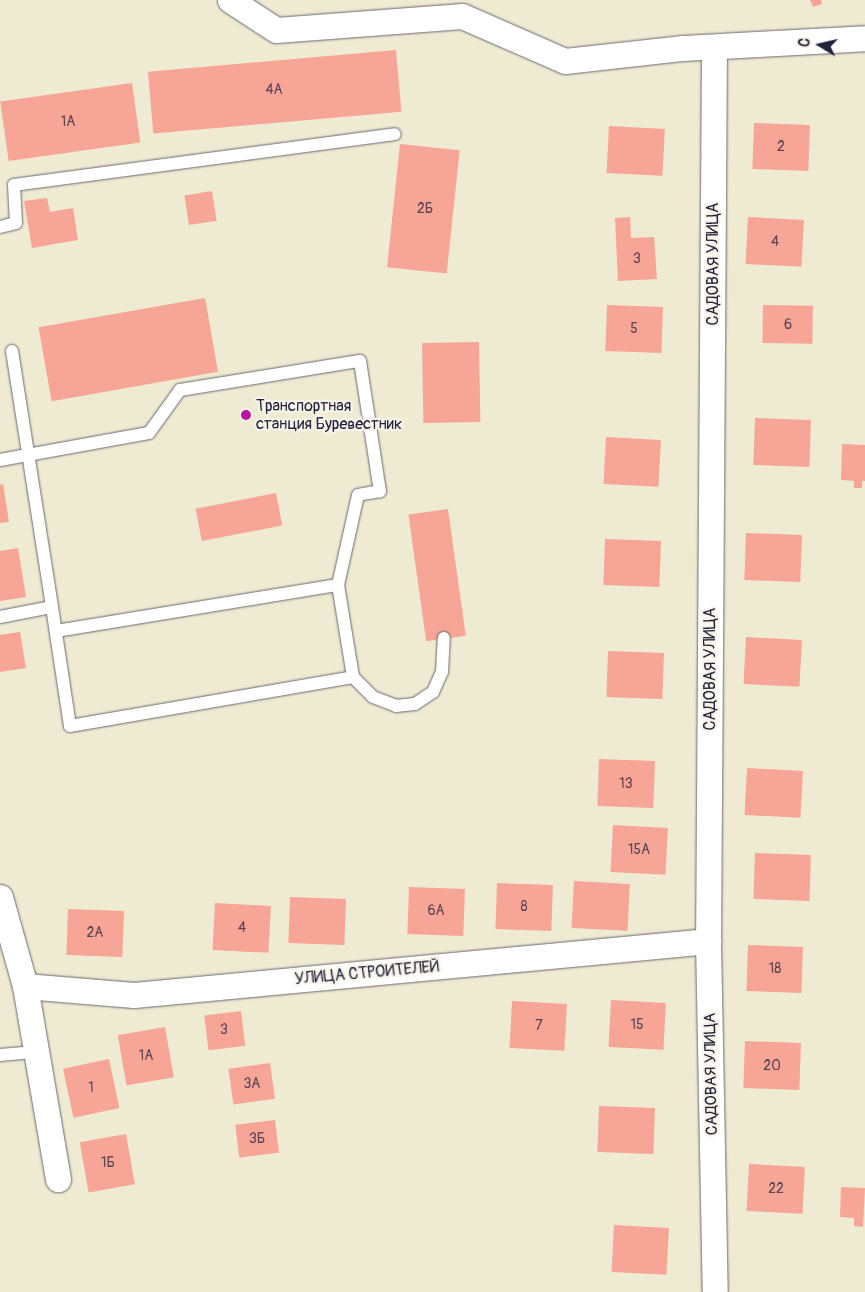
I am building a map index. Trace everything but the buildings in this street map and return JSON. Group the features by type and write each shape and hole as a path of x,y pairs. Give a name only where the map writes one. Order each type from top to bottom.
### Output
{"street":[{"path":"230,0 276,30 462,16 564,61 714,47 865,38"},
{"name":"САДОВАЯ УЛИЦА","path":"714,47 708,941 715,1292"},
{"path":"0,898 25,986 58,1179"},
{"name":"УЛИЦА СТРОИТЕЛЕЙ","path":"25,986 134,995 708,941"}],"lane":[{"path":"0,227 16,223 14,185 395,134"},
{"path":"12,351 70,726 353,677"},
{"path":"0,460 149,433 180,390 360,361 380,491 358,495 338,585 353,677 373,696 396,706 415,704 433,692 436,686 442,672 444,638"},
{"path":"56,631 338,585"},
{"path":"0,617 52,606"},
{"path":"0,1055 36,1052"}],"place":[{"name":"Транспортная станция Буревестник","path":"246,415"}]}
